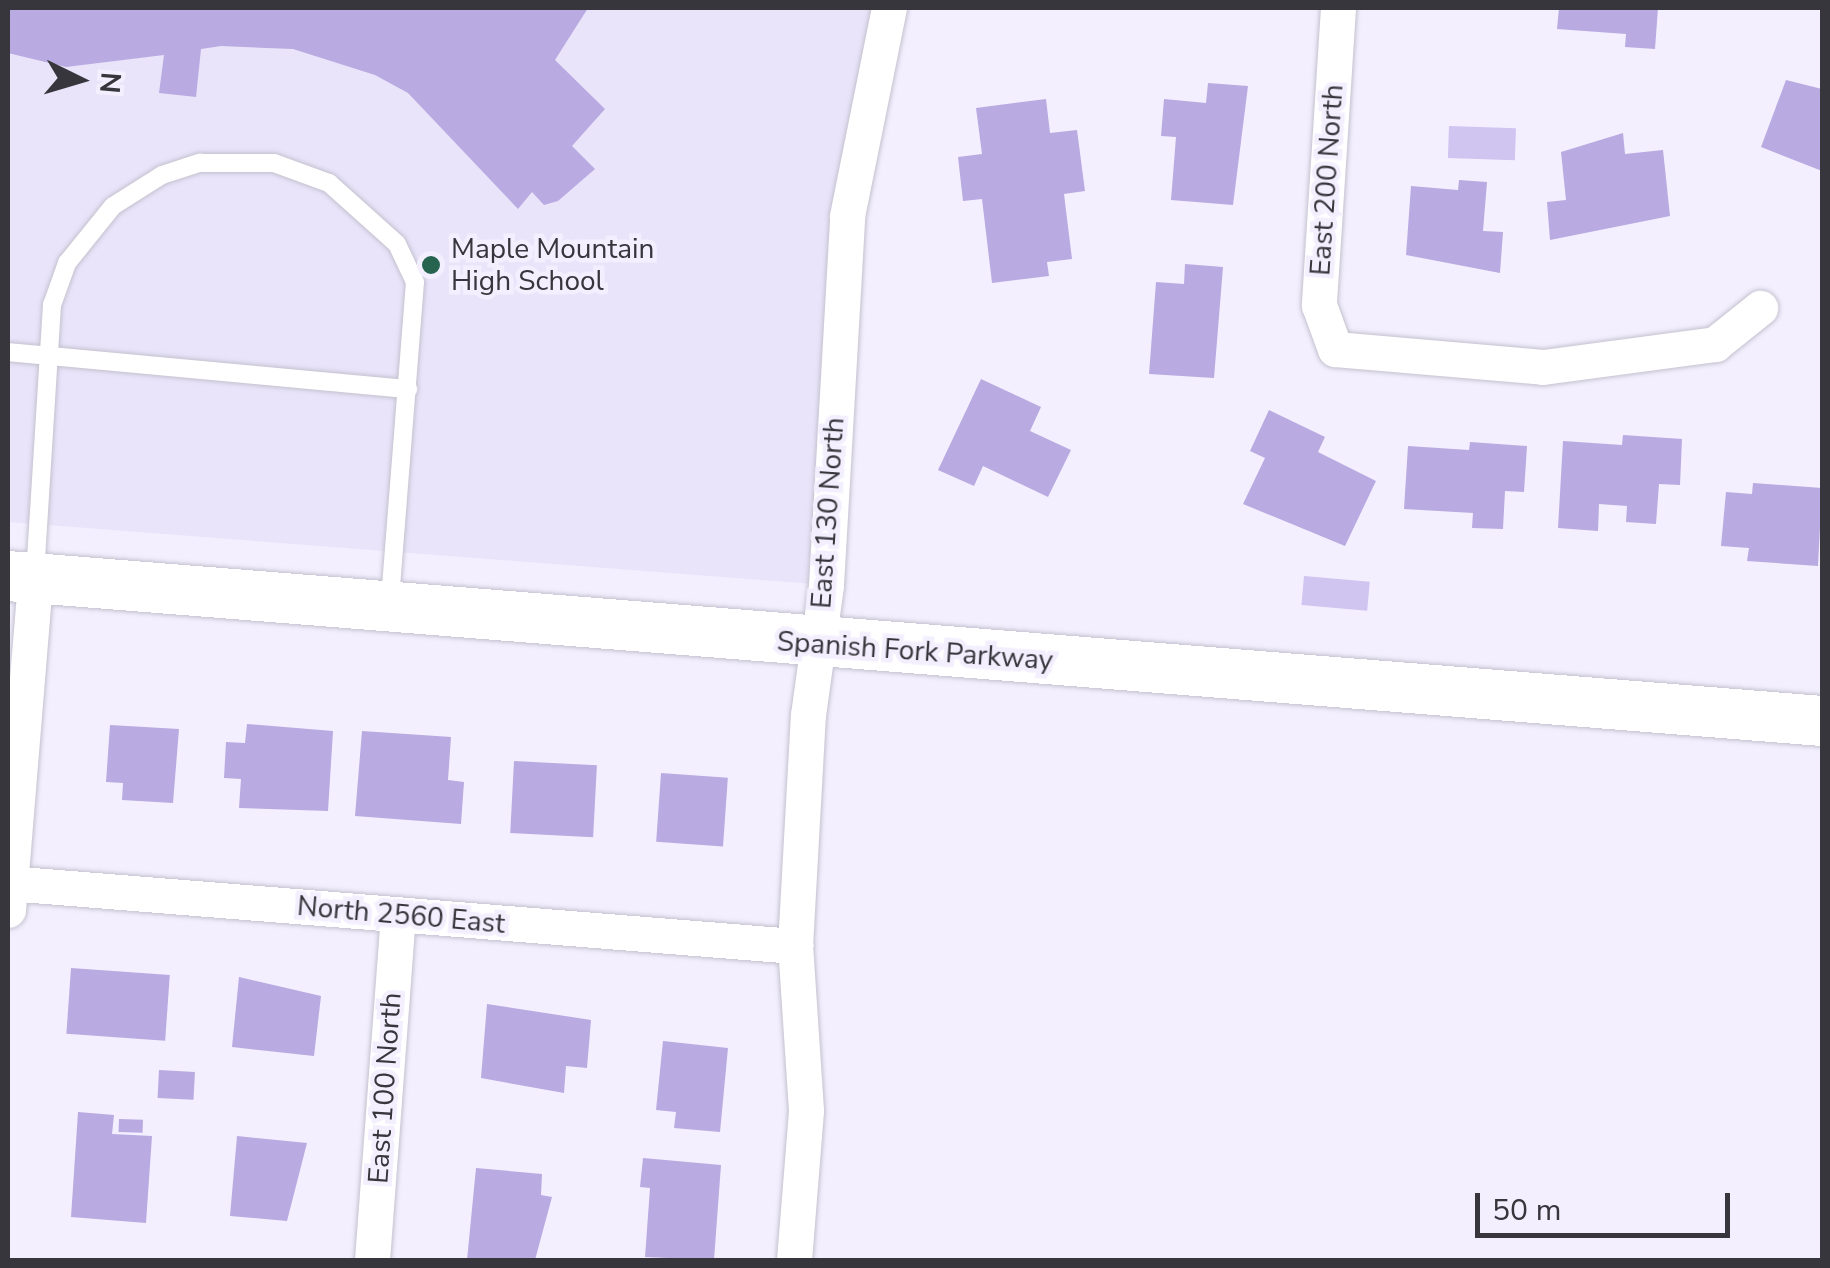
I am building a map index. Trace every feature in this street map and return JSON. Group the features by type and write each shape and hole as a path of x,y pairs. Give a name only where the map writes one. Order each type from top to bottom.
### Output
{"street":[{"name":"East 130 North","path":"794,1260 806,1110 794,946 847,216 888,8"},
{"name":"East 200 North","path":"1338,8 1319,306 1335,349 1542,368 1715,344 1760,308"},
{"name":"Spanish Fork Parkway","path":"21,578 1822,721"},
{"path":"8,892 21,578"},
{"name":"North 2560 East","path":"8,892 398,914 794,946"},
{"name":"East 100 North","path":"372,1260 398,914"}],"lane":[{"path":"21,578 48,356 67,263 113,206 200,162 274,163 329,184 397,244 415,282 390,608"},
{"path":"8,352 408,388"}],"shaded area":[{"name":"Maple Mountain High School","path":"8,8 877,8 826,585 8,522"},
{"path":"1449,126 1516,128 1515,160 1448,158"},
{"path":"1304,576 1370,582 1367,611 1301,605"}],"building":[{"name":"Maple Mountain High School","path":"8,8 588,8 555,60 605,109 572,146 595,169 558,201 544,205 532,192 518,209 408,93 375,75 293,49 221,46 201,49 196,97 159,93 164,55 66,67 8,53"},
{"path":"1559,8 1658,8 1655,49 1625,47 1626,34 1557,29"},
{"path":"1786,80 1822,89 1822,171 1761,147"},
{"path":"1208,83 1248,86 1233,205 1171,200 1176,137 1161,136 1164,99 1206,103"},
{"path":"1046,99 1050,133 1077,130 1085,191 1064,194 1072,259 1047,262 1049,276 992,283 982,199 963,201 958,157 982,154 976,108"},
{"path":"1623,133 1625,154 1663,150 1670,216 1550,240 1547,202 1566,200 1561,152"},
{"path":"1459,180 1487,182 1483,231 1503,232 1500,273 1406,255 1411,186 1458,190"},
{"path":"1185,264 1223,267 1214,378 1149,374 1156,282 1184,284"},
{"path":"981,379 1041,407 1030,431 1071,450 1048,497 983,466 974,486 938,470"},
{"path":"1269,410 1325,437 1318,452 1376,481 1345,546 1243,504 1265,458 1250,451"},
{"path":"1623,435 1682,439 1680,485 1659,484 1656,524 1626,522 1627,506 1599,504 1598,531 1558,528 1563,441 1622,445"},
{"path":"1470,442 1527,446 1524,492 1505,491 1503,529 1472,528 1473,513 1404,509 1408,446 1469,450"},
{"path":"1753,483 1822,488 1818,566 1747,561 1749,548 1721,546 1726,492 1752,494"},
{"path":"247,724 333,731 328,811 239,808 241,779 224,778 226,742 245,743"},
{"path":"110,725 179,729 173,803 122,800 123,783 106,782"},
{"path":"362,731 451,737 448,780 464,782 461,824 355,816"},
{"path":"514,761 597,765 593,837 510,833"},
{"path":"661,773 728,778 723,847 656,842"},
{"path":"71,968 170,975 165,1041 66,1034"},
{"path":"239,977 321,996 314,1056 232,1047"},
{"path":"487,1004 591,1020 587,1068 566,1066 564,1093 481,1078"},
{"path":"663,1041 728,1048 720,1132 674,1128 676,1112 656,1110"},
{"path":"159,1070 195,1072 193,1100 158,1098"},
{"path":"78,1112 114,1115 112,1134 152,1136 146,1223 71,1217"},
{"path":"119,1119 143,1120 143,1133 119,1132"},
{"path":"237,1136 307,1143 287,1221 230,1216"},
{"path":"643,1158 721,1165 714,1260 645,1257 650,1188 640,1187"},
{"path":"476,1168 542,1174 541,1195 552,1197 535,1260 467,1260"}],"place":[{"name":"Maple Mountain High School","path":"431,265"}]}
